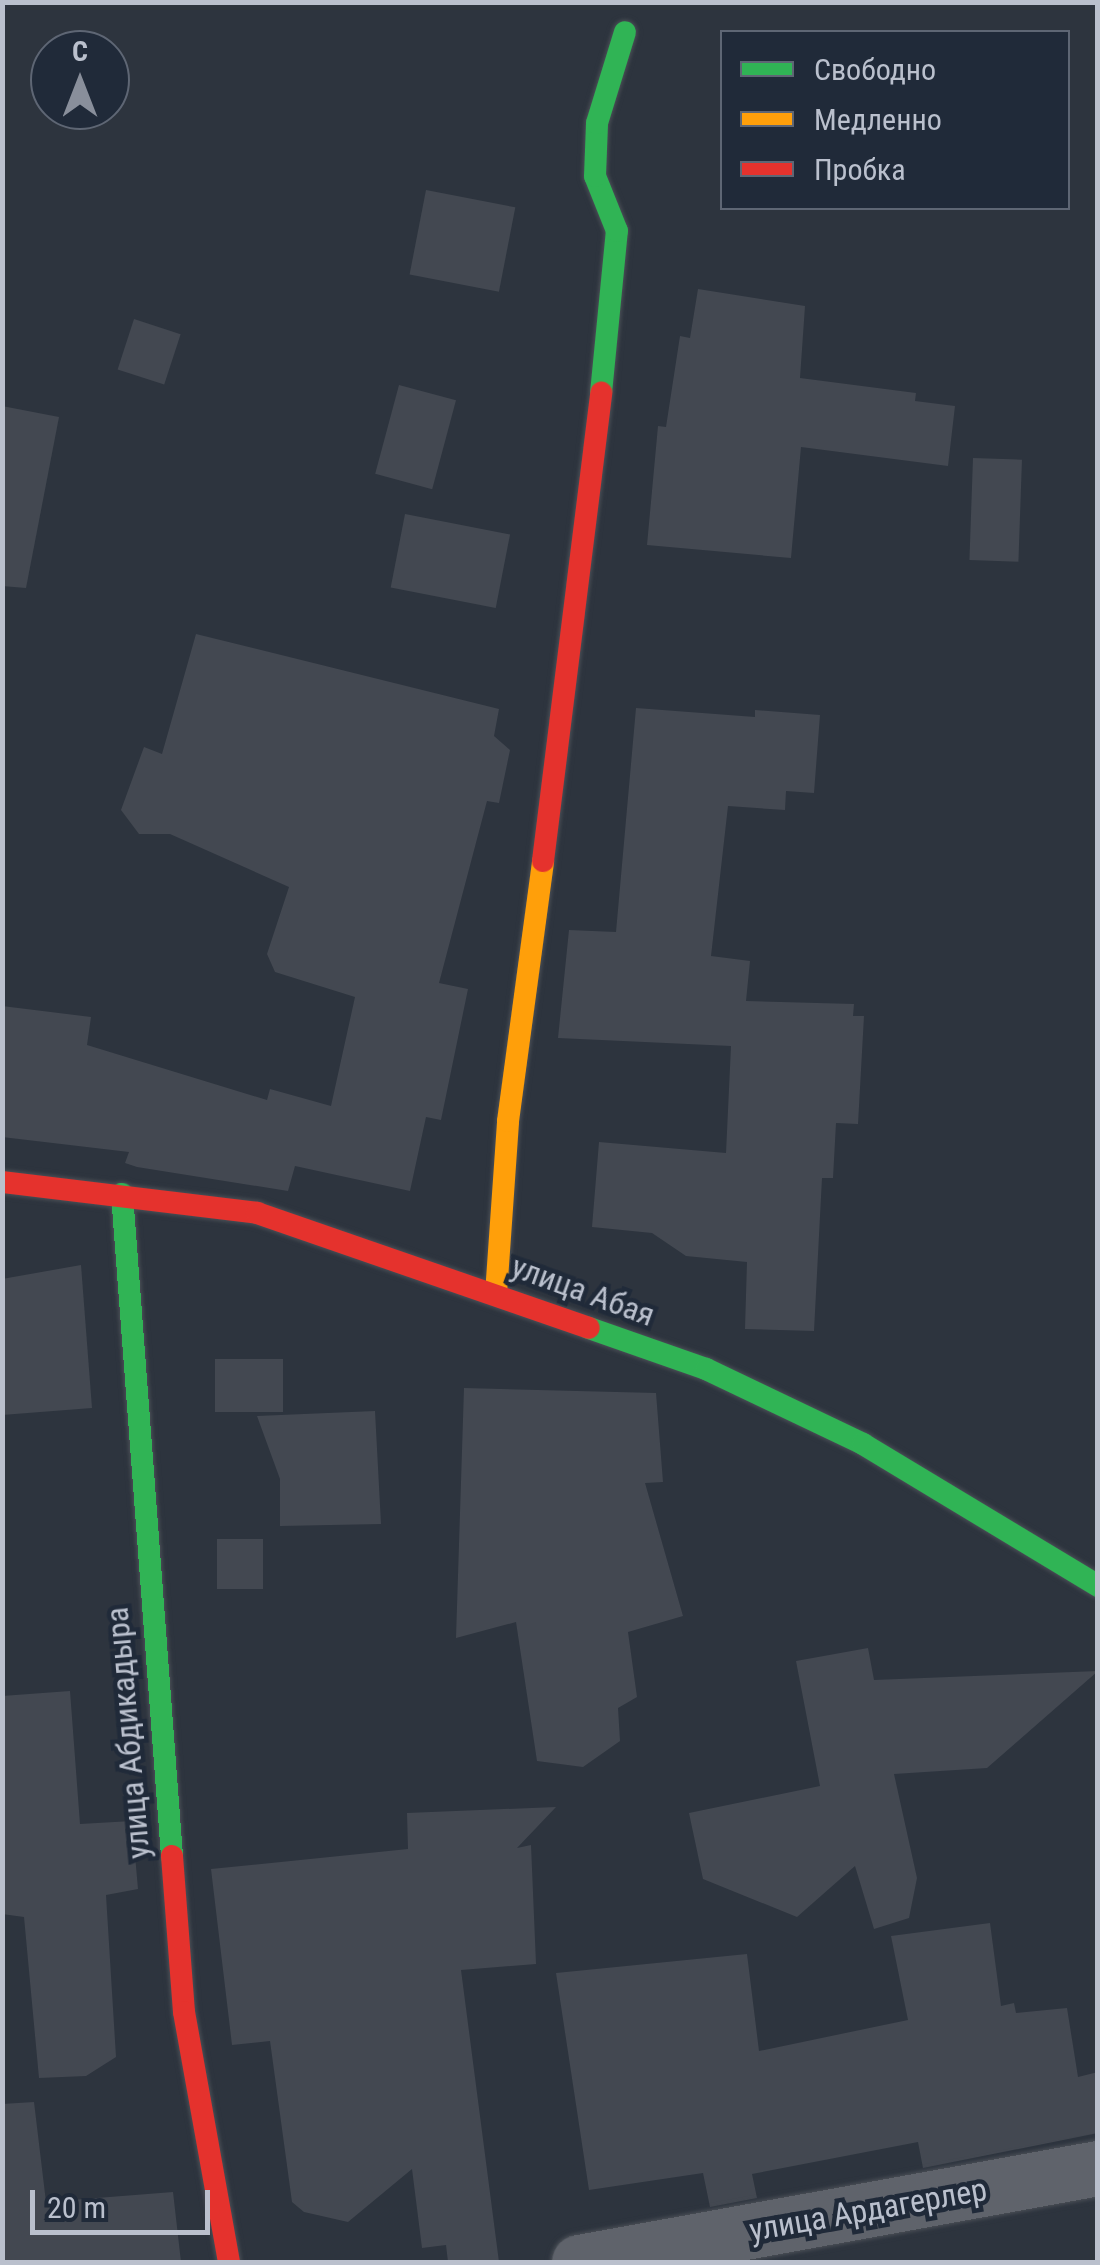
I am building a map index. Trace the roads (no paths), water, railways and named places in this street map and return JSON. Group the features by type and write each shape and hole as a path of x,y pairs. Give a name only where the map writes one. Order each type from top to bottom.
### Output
{"street":[{"path":"496,1294 508,1120 593,480 617,231 595,176 597,123 625,32"},
{"name":"улица Абая","path":"2,1182 257,1213 706,1369 862,1444 1098,1586"},
{"name":"улица Абдикадыра","path":"122,1194 184,2012 229,2262"},
{"name":"улица Ардагерлер","path":"579,2262 1098,2168"}]}
